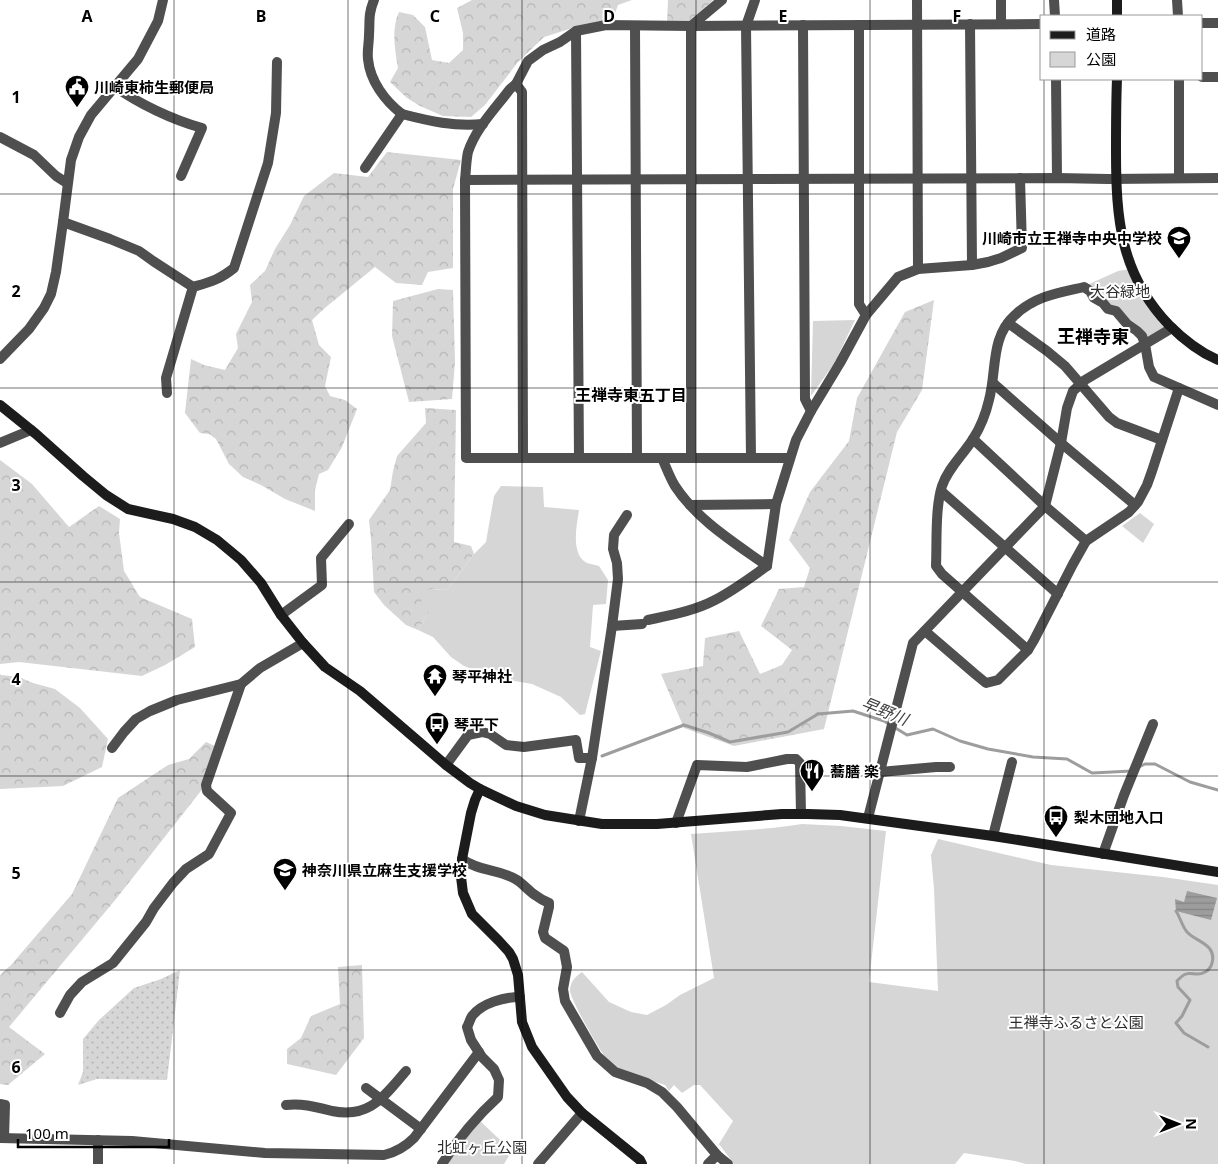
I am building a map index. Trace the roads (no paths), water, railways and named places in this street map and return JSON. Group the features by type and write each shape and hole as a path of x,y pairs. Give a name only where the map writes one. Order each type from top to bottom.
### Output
{"street":[{"path":"0,359 29,329 44,308 51,294 56,272 67,182 71,160 79,137 91,115 138,59 158,20 163,0"},
{"path":"374,0 369,13 368,58 371,74 376,85 394,108 402,114 450,125 467,126 483,124"},
{"path":"691,26 722,0"},
{"path":"751,458 746,26 755,0"},
{"path":"918,0 918,269"},
{"path":"1001,0 1001,24"},
{"path":"1054,0 1055,15"},
{"path":"1117,0 1117,15"},
{"path":"1177,0 1178,15"},
{"path":"1203,23 1218,23"},
{"path":"970,24 972,265"},
{"path":"790,458 466,458 465,180 468,153 476,134 510,89 516,84 528,61 576,31 606,25 1040,24"},
{"path":"803,25 805,399 811,411"},
{"path":"859,25 859,304 866,315"},
{"path":"635,26 637,458"},
{"path":"691,26 692,458"},
{"path":"576,31 579,458"},
{"path":"63,222 139,251 193,287 224,276 234,268 268,163 276,113 277,62"},
{"path":"1203,77 1218,77"},
{"path":"1056,80 1057,178"},
{"path":"1116,80 1117,197 1121,232 1131,267 1148,300 1172,328 1190,344 1218,360"},
{"path":"1179,80 1179,178"},
{"path":"516,84 522,92 523,458"},
{"path":"114,86 128,96 181,122 202,128 181,176"},
{"path":"365,168 402,114"},
{"path":"0,137 34,155 56,176 67,182"},
{"path":"612,626 645,622 688,611 714,600 745,582 767,566 776,504 796,440 866,315 898,277 918,269 972,265 1001,258 1022,248 1020,178"},
{"path":"465,180 1218,178"},
{"path":"166,393 166,378 193,287"},
{"path":"1028,650 942,574 936,566 938,505 942,486 950,469 973,439 989,401 993,383 995,350 1001,333 1014,316 1032,302 1046,296 1084,287 1090,291 1094,298 1103,303 1108,309 1116,311 1127,324 1138,330 1145,344 1149,367 1154,377 1218,405"},
{"path":"1008,324 1065,366 1109,417 1117,423 1162,440"},
{"path":"868,818 912,643 1045,506 1061,443 1067,408 1073,391 1081,384 1172,328"},
{"path":"993,383 1061,443 1136,505"},
{"path":"925,630 986,683 998,680 1028,650 1086,541 1129,512 1136,505 1147,486 1179,388"},
{"path":"0,405 106,495 128,509 173,519 195,527 217,540 241,560 261,584 281,615 324,667 360,691 446,765 480,789 516,806 545,815 602,824 676,823 782,814 840,815 993,836 1218,872"},
{"path":"0,443 31,430"},
{"path":"973,439 1086,541"},
{"path":"662,458 675,486 690,505 706,521 767,566"},
{"path":"941,491 1058,594"},
{"path":"690,505 776,504"},
{"path":"579,821 592,758 618,579 617,563 613,549 614,535 628,515"},
{"path":"281,615 322,585 321,558 349,524"},
{"path":"112,748 136,720 150,711 177,700 241,684 260,668 303,642"},
{"path":"60,1013 70,995 82,982 113,963 146,922 173,883 186,869 209,854 231,813 207,791 206,785 241,684"},
{"path":"1103,854 1124,795 1153,724"},
{"path":"446,765 468,735 482,732 490,734 506,746 524,747 576,740 579,758 592,758"},
{"path":"676,823 697,765 747,767 796,759 800,763 801,814"},
{"path":"993,836 1012,762"},
{"path":"880,772 936,766 950,767"},
{"path":"480,789 475,800 462,860 461,877 463,893 472,914 499,941 513,959 518,975 522,1022 532,1047 567,1097 582,1113 640,1160 642,1164"},
{"path":"462,860 484,870 517,880 535,895 549,903 548,915 542,932 545,938 564,950 567,968 563,989 565,1001 597,1056 615,1072 647,1083 662,1092 717,1155 728,1164"},
{"path":"442,1164 455,1144 483,1111 498,1097 499,1080 494,1069 478,1052 471,1040 467,1027 472,1016 492,1002 511,997 520,997"},
{"path":"0,1104 5,1105 2,1138 132,1141 265,1153 389,1154 405,1146 414,1138 478,1052"},
{"path":"286,1105 300,1104 346,1112 365,1109 381,1099 406,1071"},
{"path":"366,1088 421,1129"},
{"path":"538,1164 582,1113"},
{"path":"98,1140 98,1164"},
{"path":"265,1153 265,1164"},
{"path":"708,1164 717,1155"}],"waterway":[{"name":"早野川","path":"602,756 684,725 730,742 788,732 818,714 853,711 884,721 907,735 933,729 960,741 988,749 1033,757 1067,759 1092,773 1132,771"},
{"name":"早野川","path":"1137,768 1145,764 1155,764 1190,782 1218,790"},
{"path":"1176,911 1187,932 1209,947 1213,957 1209,969 1201,974 1185,974 1177,981 1178,987 1190,1000 1176,1023 1184,1033 1208,1047"}],"place":[{"name":"川崎東柿生郵便局","path":"77,108"},
{"name":"川崎市立王禅寺中央中学校","path":"1179,259"},
{"name":"琴平神社","path":"435,697"},
{"name":"琴平下","path":"437,745"},
{"name":"蕎膳 楽","path":"812,792"},
{"name":"梨木団地入口","path":"1056,838"},
{"name":"神奈川県立麻生支援学校","path":"285,891"}],"district":[{"name":"王禅寺東","path":"1093,336"},
{"name":"王禅寺東五丁目","path":"631,395"}],"park label":[{"name":"大谷緑地","path":"1120,291"},
{"name":"王禅寺ふるさと公園","path":"1076,1022"},
{"name":"北虹ヶ丘公園","path":"482,1147"}]}
